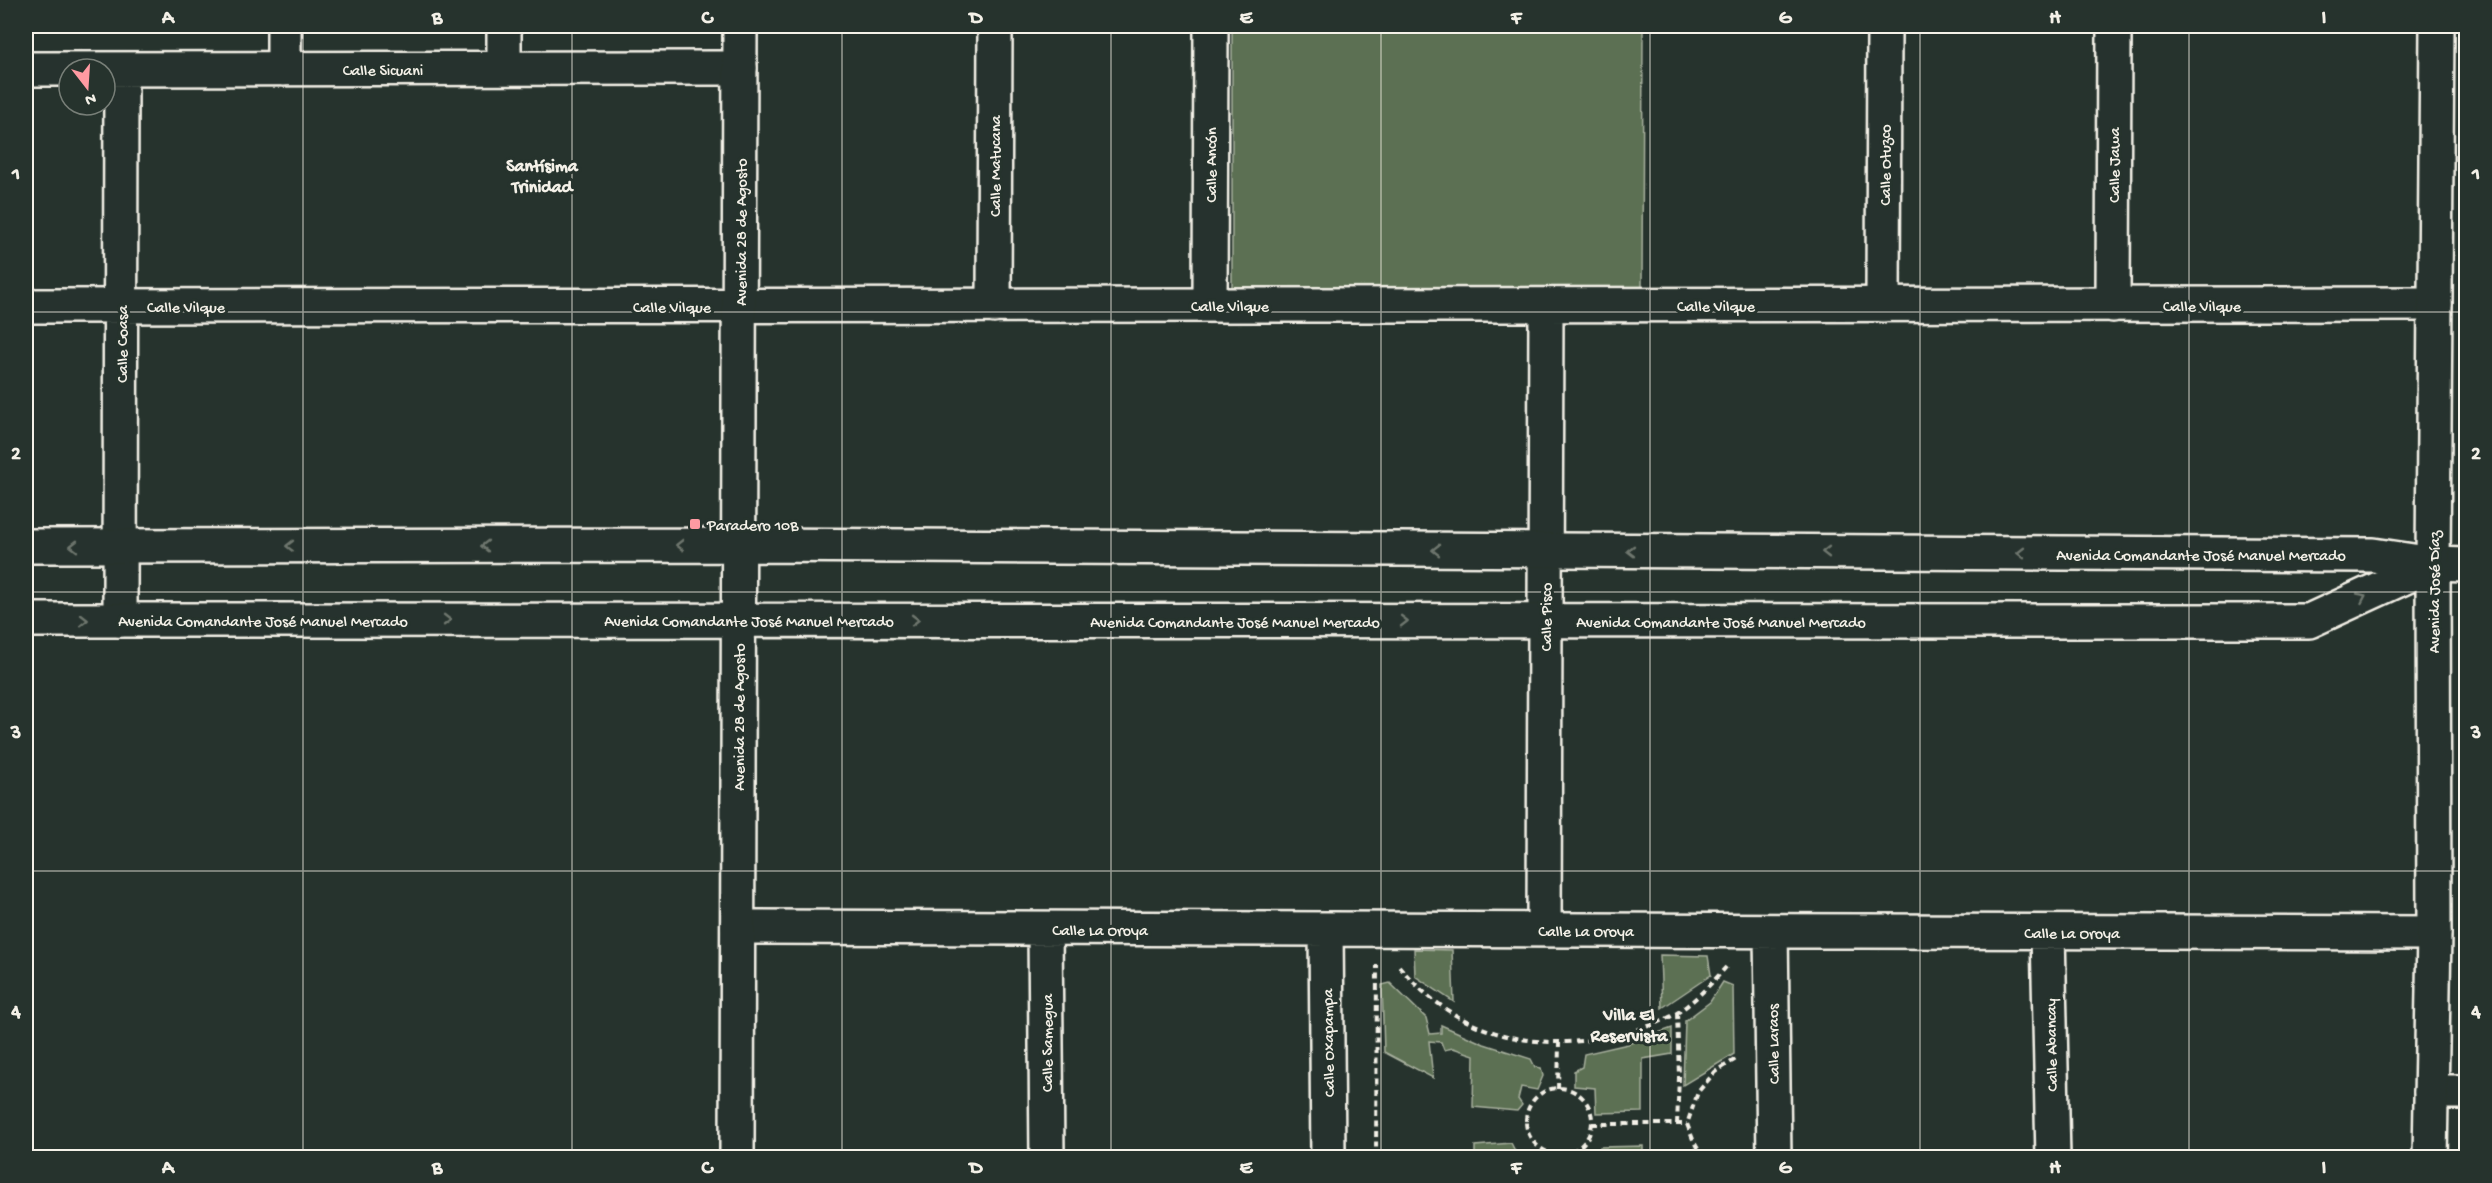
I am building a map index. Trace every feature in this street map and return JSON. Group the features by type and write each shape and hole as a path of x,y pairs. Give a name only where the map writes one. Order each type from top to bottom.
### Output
{"street":[{"path":"284,26 284,69"},
{"path":"504,26 504,68"},
{"name":"Avenida 28 de Agosto","path":"737,1158 740,26"},
{"name":"Calle Matucana","path":"994,26 994,306"},
{"name":"Calle Ancón","path":"1210,305 1211,26"},
{"name":"Calle Otuzco","path":"1883,305 1884,26"},
{"name":"Calle Jawa","path":"2113,305 2114,26"},
{"name":"Avenida José Díaz","path":"2430,1158 2434,933 2433,564 2437,26"},
{"name":"Calle Sicuani","path":"26,69 740,68"},
{"name":"Calle Coasa","path":"120,620 121,69"},
{"name":"Calle Vilque","path":"26,306 2435,304"},
{"name":"Calle Pisco","path":"1544,930 1546,305"},
{"name":"Avenida Comandante José Manuel Mercado","path":"26,546 739,545 2373,555 2433,564 2466,565"},
{"name":"Avenida Comandante José Manuel Mercado","path":"26,620 2309,621 2433,564"},
{"name":"Calle La Oroya","path":"738,927 2434,933"},
{"name":"Calle Samegua","path":"1045,928 1047,1158"},
{"name":"Calle Oxapampa","path":"1326,929 1328,1158"},
{"name":"Calle Laraos","path":"1771,931 1774,1158"},
{"name":"Calle Abancay","path":"2048,932 2053,1158"},
{"path":"2431,1092 2466,1092"}],"path":[{"path":"1398,965 1412,982 1439,1006 1479,1029 1532,1042 1559,1043 1582,1042 1638,1031 1677,1012 1716,979 1730,962"},
{"path":"1376,1158 1377,963"},
{"path":"1677,1012 1677,1124"},
{"path":"1558,1089 1559,1043"},
{"path":"1703,1158 1687,1124 1698,1092 1715,1072 1746,1053"},
{"path":"1558,1089 1570,1090 1581,1096 1589,1106 1592,1124 1587,1140 1579,1148 1558,1156 1544,1151 1533,1142 1527,1129 1527,1115 1533,1101 1544,1092 1558,1089"},
{"path":"1592,1124 1687,1124"}],"green space":[{"path":"1232,26 1643,26 1642,290 1232,290"},
{"path":"1414,949 1452,950 1454,1002 1415,976"},
{"path":"1660,955 1708,956 1711,975 1662,1008"},
{"path":"1723,982 1733,986 1734,1054 1683,1085 1685,1021 1710,1002"},
{"path":"1390,983 1426,1018 1430,1034 1441,1033 1441,1025 1484,1044 1531,1059 1535,1067 1541,1068 1543,1076 1537,1090 1521,1087 1518,1099 1522,1105 1517,1111 1473,1107 1474,1055 1453,1048 1444,1050 1441,1042 1429,1041 1433,1078 1384,1052 1382,985"},
{"path":"1672,1028 1672,1054 1643,1059 1643,1112 1596,1113 1595,1088 1574,1086 1574,1071 1582,1067 1584,1054 1628,1044"},
{"path":"1511,1143 1518,1157 1475,1157 1475,1146"},
{"path":"1643,1146 1643,1157 1600,1157 1600,1147"}],"place":[{"name":"Paradero 10B","path":"695,524"}],"district":[{"name":"Santísima Trinidad","path":"542,175"},
{"name":"Villa El Reservista","path":"1629,1024"}]}
